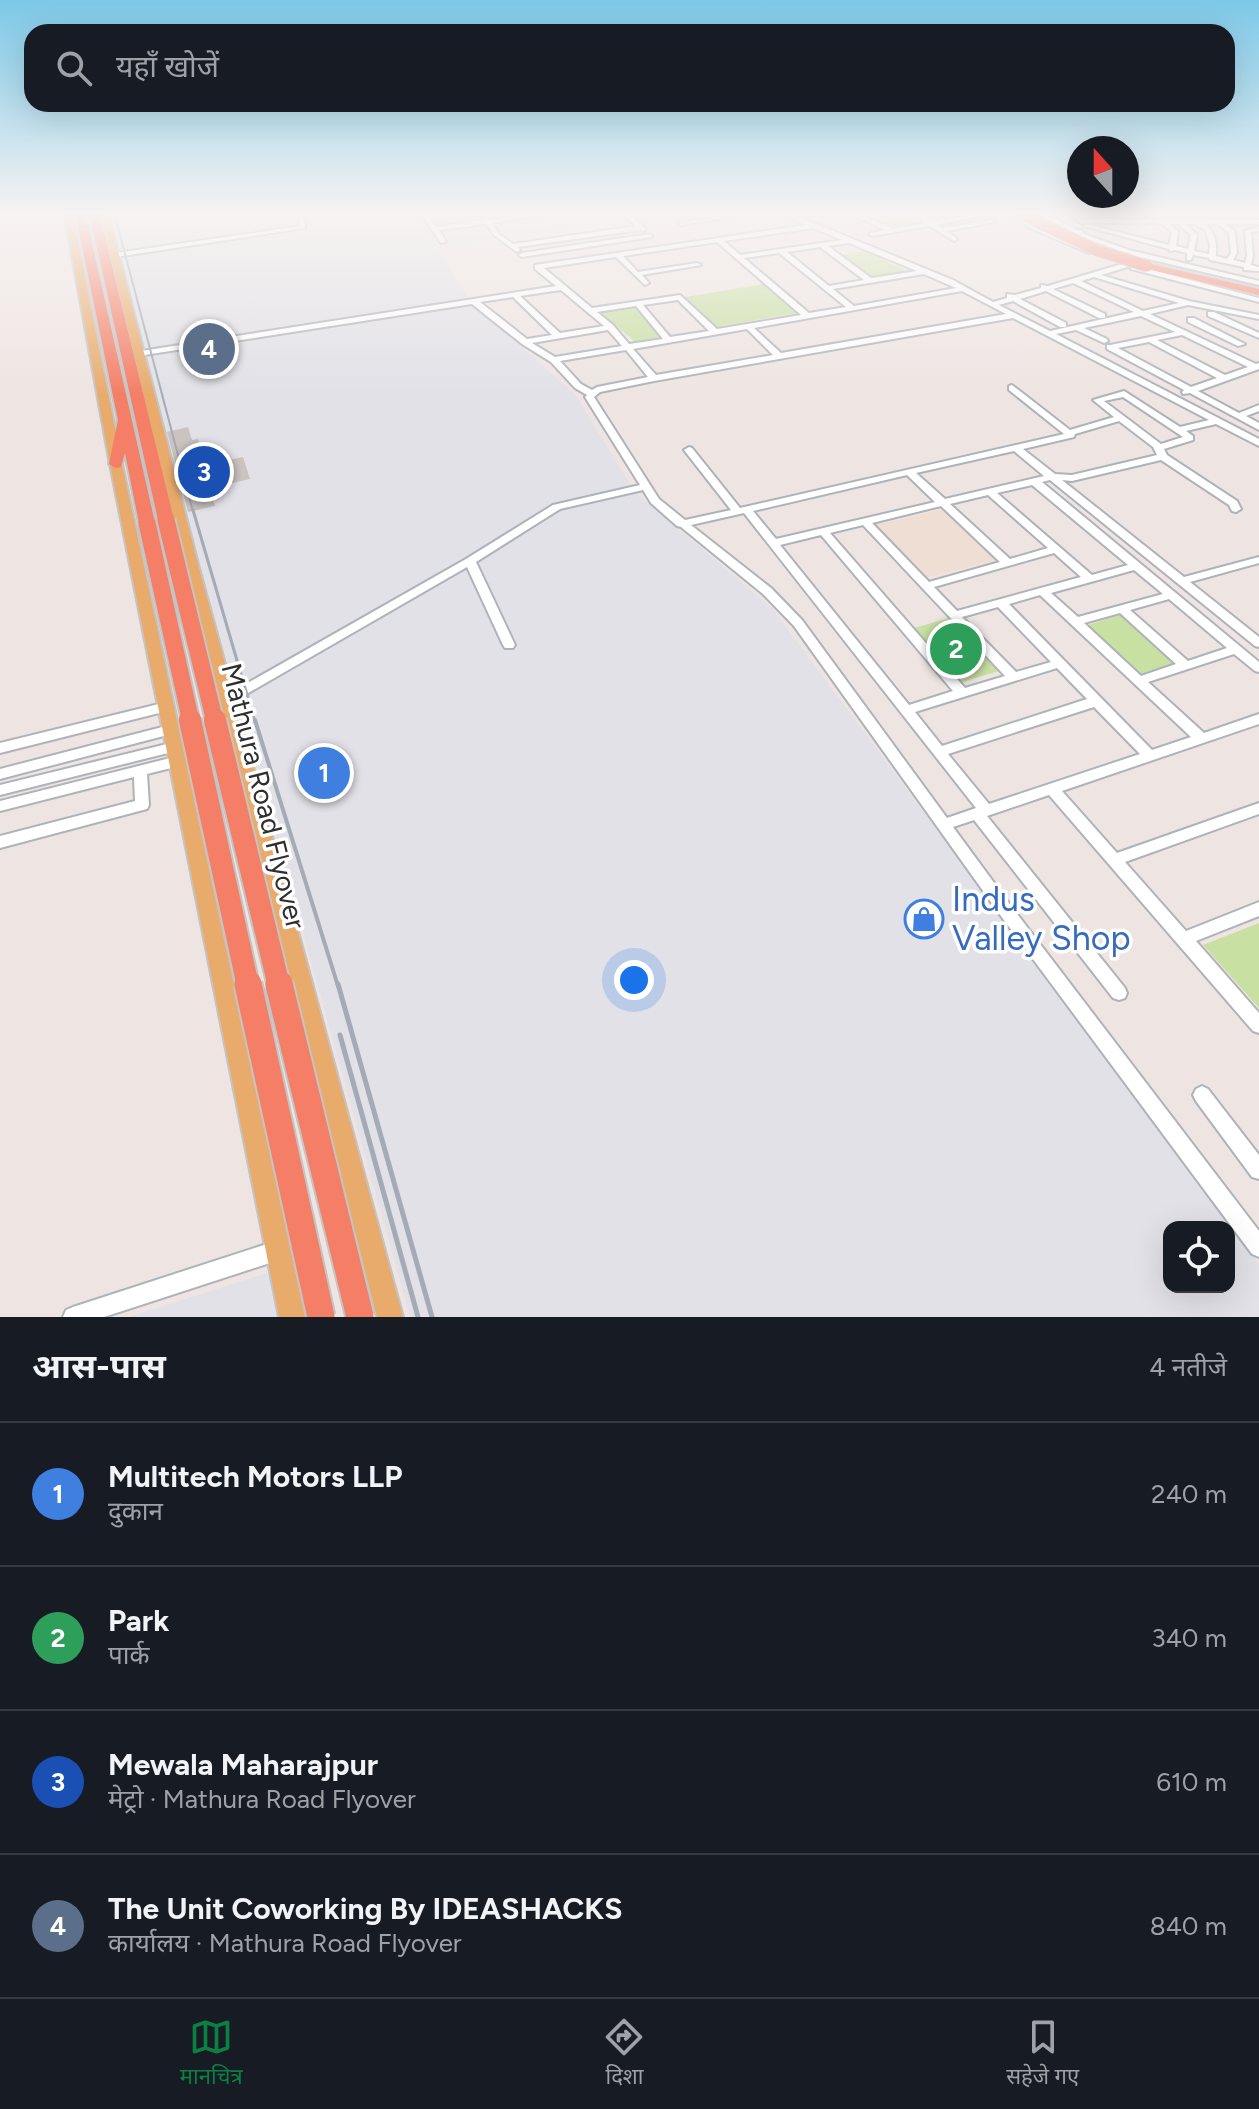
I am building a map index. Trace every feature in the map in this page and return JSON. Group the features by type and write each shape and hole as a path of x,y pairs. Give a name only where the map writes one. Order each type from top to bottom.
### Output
{"highway":[{"name":"Mathura Road Flyover","path":"93,273 124,415 157,522 360,1317"},
{"name":"Mathura Road Flyover","path":"109,273 157,522 321,1317"},
{"path":"1196,273 1259,288"},
{"path":"113,288 129,314"},
{"path":"116,464 124,415"}],"main road":[{"path":"80,273 116,464 292,1317"},
{"path":"120,273 227,700 390,1317"},
{"path":"193,836 257,815"}],"street":[{"path":"546,273 610,327 654,378"},
{"path":"758,273 807,316"},
{"path":"809,273 852,308"},
{"path":"860,273 870,281"},
{"path":"827,288 915,273"},
{"path":"927,273 1015,315 1259,443"},
{"path":"989,302 1086,273"},
{"path":"1044,287 1099,273"},
{"path":"1160,273 1259,300"},
{"path":"636,274 645,283"},
{"path":"1094,275 1188,303 1259,317"},
{"path":"1075,281 1257,366"},
{"path":"138,354 563,287"},
{"path":"1044,287 1102,316"},
{"path":"554,360 963,289"},
{"path":"515,295 558,336"},
{"path":"1010,296 1063,325"},
{"path":"590,311 680,297 715,332"},
{"path":"474,301 525,342 554,360 578,386 590,393 654,378 1015,315"},
{"path":"637,303 668,340"},
{"path":"1050,333 1145,315 1188,303"},
{"path":"1170,327 1222,310"},
{"path":"1211,314 1259,337"},
{"path":"1191,320 1241,344"},
{"path":"748,326 779,356"},
{"path":"525,342 610,327"},
{"path":"1076,327 1104,341"},
{"path":"1182,333 1110,347 1259,427"},
{"path":"1221,351 1259,337"},
{"path":"1149,339 1224,378"},
{"path":"1172,397 1257,366"},
{"path":"1153,386 1097,400 1161,452 1233,503 1236,509"},
{"path":"1012,388 1070,433"},
{"path":"590,393 589,397 644,487 681,524 767,591 787,611 1259,1247"},
{"path":"774,543 1052,477 1072,478 1161,452 1190,438 1124,394"},
{"path":"1238,416 1259,408"},
{"path":"681,524 1068,437 1070,433 1119,418"},
{"path":"1180,430 1218,421"},
{"path":"1017,449 1257,641"},
{"path":"689,450 774,543 940,752 1119,993"},
{"path":"911,474 1008,563"},
{"path":"1034,481 1259,668"},
{"path":"227,700 470,561 557,507 644,487"},
{"path":"990,492 1090,579"},
{"path":"866,522 1013,677"},
{"path":"824,532 962,693"},
{"path":"927,586 1056,549"},
{"path":"1182,581 1259,560"},
{"path":"470,561 509,645"},
{"path":"954,615 1137,566"},
{"path":"1042,591 1201,738"},
{"path":"1075,622 1171,595"},
{"path":"1000,602 1150,756"},
{"path":"1122,609 1185,665"},
{"path":"1138,681 1236,649"},
{"path":"906,710 1060,663"},
{"path":"940,752 1097,701"},
{"path":"0,748 167,707"},
{"path":"943,825 1259,719"},
{"path":"0,806 140,770 174,746"},
{"path":"0,774 174,746"},
{"path":"0,790 174,746"},
{"path":"0,842 142,805 140,770"},
{"path":"1052,789 1259,1025"},
{"path":"1115,860 1259,808"},
{"path":"1184,939 1259,909"},
{"path":"1202,1095 1257,1166"},
{"path":"73,1317 279,1250"}],"shaded area":[{"path":"119,273 453,273 472,304 574,393 635,492 772,608 1227,1221 1163,1221 1163,1293 1235,1293 1235,1232 1259,1264 1259,1317 410,1317"},
{"path":"944,509 997,560 925,578 875,525"},
{"path":"289,1266 300,1317 129,1317"}],"green space":[{"path":"864,273 891,273 869,277"},
{"path":"764,284 797,313 715,327 685,297"},
{"path":"634,306 661,337 635,342 600,312"},
{"path":"1123,614 1178,662 1138,675 1085,626"},
{"path":"949,618 999,671 962,682 914,628"},
{"path":"1259,923 1259,1008 1203,945"}],"building":[{"path":"188,427 192,440 198,439 205,465 243,457 250,479 210,488 215,506 188,512 167,432"}],"railway":[{"path":"130,273 193,512"},
{"path":"193,510 255,722"},
{"path":"255,720 338,986"},
{"path":"338,984 432,1317"},
{"path":"340,1035 418,1317"}],"place":[{"name":"The Unit Coworking By IDEASHACKS","path":"209,349"},
{"name":"Mewala Maharajpur","path":"204,472"},
{"name":"Park","path":"956,649"},
{"name":"Multitech Motors LLP","path":"324,773"},
{"name":"Indus Valley Shop","path":"924,919"}]}
